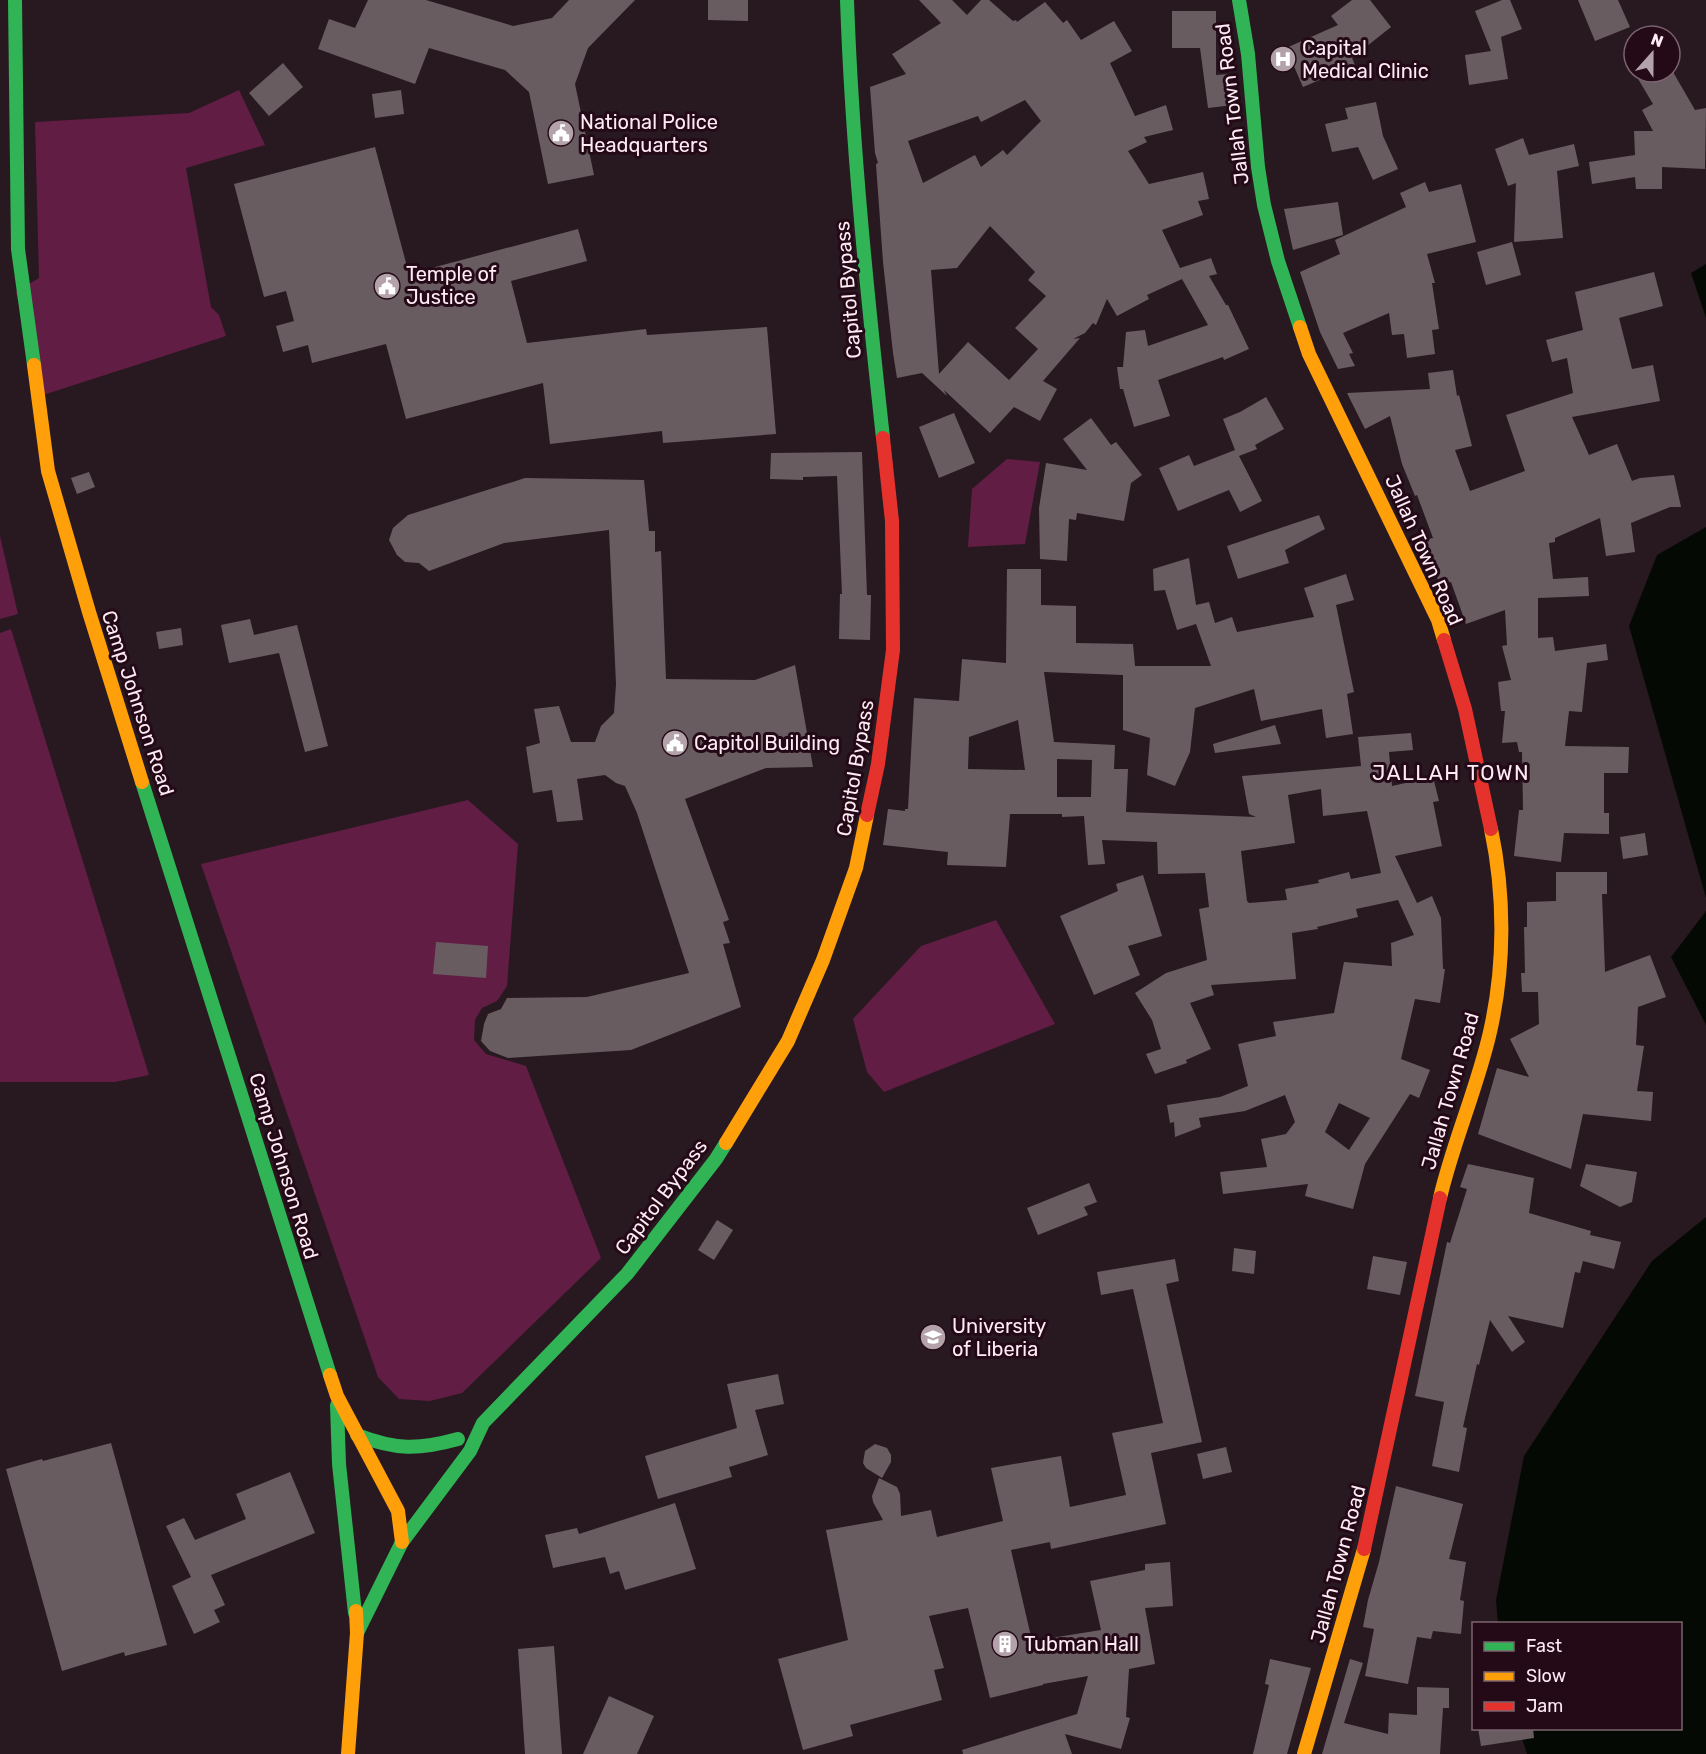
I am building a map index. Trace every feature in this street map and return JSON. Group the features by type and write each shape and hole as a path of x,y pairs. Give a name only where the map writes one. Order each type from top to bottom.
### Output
{"main road":[{"name":"Camp Johnson Road","path":"15,0 13,252 48,471 92,623 337,1396 357,1435 401,1507 402,1542"},
{"name":"Capitol Bypass","path":"438,1461 458,1439 483,1423 627,1274 716,1159 788,1041 824,960 856,868 878,764 893,650 892,533 864,264 847,0"},
{"name":"Jallah Town Road","path":"1239,0 1248,54 1253,123 1264,204 1285,286 1309,354 1438,620 1465,709 1496,852 1501,897 1501,968 1490,1033 1442,1188 1427,1250 1388,1449 1362,1558 1304,1754"},
{"name":"Camp Johnson Road","path":"337,1396 339,1464 355,1613"},
{"name":"Capitol Bypass","path":"357,1633 402,1542 470,1451 483,1423"},
{"path":"357,1435 377,1443 407,1449 434,1446 458,1439"},
{"path":"389,1530 401,1507"},
{"path":"348,1754 357,1633 355,1613 365,1583"}],"shaded area":[{"path":"239,90 265,145 186,168 211,307 219,315 226,336 40,396 16,292 39,278 35,122 189,113"},
{"path":"1706,264 1706,318 1691,273"},
{"path":"1007,459 1040,462 1025,544 968,547 972,489"},
{"path":"1706,527 1706,898 1629,626 1657,555"},
{"path":"0,536 18,614 0,619"},
{"path":"11,629 149,1075 115,1082 0,1082 0,633"},
{"path":"468,800 518,844 507,986 497,1001 482,1008 475,1020 474,1040 486,1054 526,1066 601,1258 462,1393 430,1401 399,1399 378,1377 201,864"},
{"path":"1706,911 1706,1025 1671,957"},
{"path":"996,920 1055,1024 884,1092 867,1072 853,1019 921,946"},
{"path":"1706,1217 1706,1754 1527,1754 1519,1730 1682,1730 1682,1622 1498,1622 1496,1600 1524,1456 1652,1261"}],"building":[{"name":"National Police Headquarters","path":"368,0 426,0 513,26 552,18 569,0 635,0 588,48 575,84 594,175 548,184 529,92 505,70 429,48 415,84 318,49 329,19 355,28"},
{"path":"708,0 748,0 748,21 708,20"},
{"path":"919,0 952,0 967,15 981,0 989,0 1017,22 1045,2 1063,23 1067,20 1081,40 1114,21 1132,51 1110,63 1135,116 1166,105 1173,130 1144,137 1147,142 1128,151 1149,184 1203,172 1209,199 1198,201 1203,215 1162,230 1180,268 1211,258 1217,274 1209,276 1228,305 1249,349 1224,360 1223,357 1158,380 1170,416 1134,427 1123,389 1120,389 1117,367 1123,367 1126,332 1145,330 1148,346 1208,325 1182,279 1147,295 1149,299 1117,316 1107,299 1096,325 1093,323 1085,333 1073,339 1080,338 1043,381 1057,389 1040,421 1014,407 990,433 944,390 947,396 922,373 897,378 883,262 876,164 878,163 875,153 870,87 906,74 892,54 941,23","holes":["1025,100 1041,121 1007,155 1003,150 981,167 975,155 923,183 908,141 978,116 981,122","990,226 1035,272 1028,280 1046,296 1015,328 1038,349 1009,380 968,342 939,374 931,270 957,268"]},
{"path":"1352,0 1370,0 1391,27 1352,58 1355,65 1303,87 1286,48 1338,25 1331,16"},
{"path":"1502,0 1510,0 1522,29 1501,37 1508,79 1469,85 1465,55 1491,51 1475,11"},
{"path":"1578,0 1618,0 1629,24 1622,24 1622,30 1595,41"},
{"path":"1172,11 1216,11 1216,75 1228,74 1233,105 1208,108 1200,48 1172,48"},
{"path":"283,63 303,87 269,116 249,93"},
{"path":"1641,84 1680,84 1695,110 1706,108 1705,169 1662,167 1662,189 1636,189 1635,177 1592,184 1589,162 1635,155 1634,131 1653,131 1642,110 1653,104"},
{"path":"401,90 404,114 375,118 372,94"},
{"path":"1376,102 1383,136 1398,169 1373,180 1358,147 1332,152 1325,124 1348,119 1345,108"},
{"path":"1523,138 1529,155 1574,144 1579,166 1557,171 1563,238 1514,242 1516,183 1508,186 1495,149"},
{"name":"Temple of Justice","path":"375,147 409,274 578,229 587,261 511,281 527,343 646,329 647,335 767,327 776,434 663,443 662,431 550,444 543,383 406,419 386,344 312,363 308,345 283,352 276,326 294,321 286,291 264,297 234,184"},
{"path":"1425,182 1429,192 1461,184 1476,242 1427,254 1435,283 1432,283 1439,329 1432,330 1435,354 1407,358 1404,334 1392,335 1389,313 1343,333 1353,353 1349,354 1355,366 1338,369 1320,332 1300,272 1340,254 1335,240 1406,207 1400,193"},
{"path":"1338,202 1343,235 1293,250 1284,209"},
{"path":"1512,242 1521,275 1486,285 1477,252"},
{"path":"1654,272 1663,306 1619,318 1632,369 1653,365 1660,401 1572,417 1589,455 1617,444 1632,481 1640,478 1674,475 1681,507 1670,507 1631,523 1635,552 1606,556 1600,518 1555,538 1555,542 1549,543 1553,579 1588,577 1589,596 1538,598 1538,638 1553,637 1555,651 1606,644 1608,660 1587,663 1582,712 1569,711 1565,746 1629,747 1628,773 1604,773 1604,813 1609,813 1609,834 1564,833 1561,862 1514,856 1519,810 1523,810 1522,752 1519,752 1517,742 1502,743 1505,711 1501,711 1498,682 1511,680 1502,646 1507,645 1505,610 1466,624 1451,582 1440,584 1426,555 1423,540 1433,538 1417,495 1415,496 1402,464 1390,416 1365,429 1347,393 1430,389 1428,373 1453,370 1457,396 1459,395 1472,446 1455,450 1470,491 1525,471 1506,415 1573,393 1567,358 1552,362 1546,340 1583,330 1575,292"},
{"path":"1266,397 1284,429 1255,445 1257,449 1239,456 1262,501 1240,512 1229,490 1178,511 1159,468 1189,455 1194,466 1235,450 1223,419"},
{"path":"954,413 975,463 939,478 919,427"},
{"path":"1091,418 1111,445 1116,442 1142,475 1131,483 1124,521 1077,513 1076,520 1069,519 1067,561 1040,559 1039,508 1046,463 1087,470 1063,439"},
{"path":"862,452 867,595 871,595 870,640 839,639 840,594 842,594 837,476 803,477 803,480 770,479 771,453"},
{"path":"89,472 95,487 77,494 71,478"},
{"path":"525,478 644,480 649,531 655,531 655,552 661,551 666,679 755,680 795,665 813,767 766,768 685,799 729,920 723,922 730,943 723,944 741,1007 631,1050 508,1058 490,1051 481,1041 488,1014 501,1009 507,998 587,997 689,973 637,813 625,786 605,775 577,779 583,820 557,822 552,790 533,793 526,747 540,743 534,709 559,706 571,742 595,742 601,726 614,713 616,684 609,530 504,543 429,571 419,563 405,562 397,555 389,540 393,528 408,515"},
{"path":"1319,515 1325,529 1285,550 1289,563 1238,579 1227,546"},
{"path":"1189,558 1196,605 1209,602 1215,623 1232,617 1237,632 1314,617 1304,588 1346,574 1354,600 1336,605 1354,692 1347,694 1353,734 1326,738 1322,709 1261,721 1254,689 1195,708 1190,752 1175,786 1147,775 1150,738 1123,730 1123,675 1044,672 1054,742 1115,745 1114,769 1128,769 1126,812 1256,817 1249,814 1242,776 1361,766 1358,737 1411,733 1413,750 1389,752 1392,786 1433,777 1439,801 1433,802 1442,846 1395,856 1417,903 1432,896 1441,918 1443,969 1445,969 1440,1003 1415,999 1401,1059 1430,1070 1419,1098 1410,1094 1365,1164 1353,1209 1305,1196 1308,1184 1223,1194 1220,1172 1267,1167 1261,1139 1286,1134 1295,1122 1285,1095 1245,1111 1199,1118 1201,1127 1175,1137 1174,1122 1170,1123 1167,1105 1220,1097 1248,1086 1238,1044 1276,1036 1273,1022 1334,1013 1344,962 1392,966 1391,943 1414,935 1398,900 1356,909 1358,917 1317,927 1318,929 1292,933 1296,979 1211,985 1214,995 1190,1003 1211,1049 1186,1060 1187,1063 1155,1074 1146,1054 1161,1049 1152,1020 1135,993 1166,973 1207,960 1199,909 1209,907 1205,873 1158,874 1157,842 1102,840 1105,864 1088,865 1084,816 1062,817 1062,814 1010,814 1006,867 947,865 948,852 883,845 888,809 905,811 908,809 914,698 959,701 962,659 1006,663 1007,569 1041,569 1041,605 1076,606 1076,643 1133,644 1135,666 1211,666 1196,624 1177,630 1165,590 1154,591 1153,569","holes":["1018,720 1025,770 968,769 969,737","1057,759 1092,760 1091,797 1057,797","1321,789 1323,816 1367,811 1381,873 1351,879 1349,872 1318,880 1319,883 1285,889 1287,900 1249,903 1241,851 1295,843 1288,795","1339,1103 1370,1118 1349,1150 1325,1132"]},
{"path":"250,619 254,635 297,625 328,746 305,752 279,653 229,663 221,625"},
{"path":"181,628 183,645 159,649 156,632"},
{"path":"1275,725 1281,744 1215,753 1213,744"},
{"path":"1645,833 1648,855 1623,859 1620,837"},
{"path":"1556,872 1607,872 1607,894 1602,894 1605,972 1650,955 1666,997 1638,1007 1636,1045 1644,1046 1637,1091 1653,1092 1651,1121 1583,1114 1571,1169 1478,1134 1497,1068 1529,1077 1510,1039 1539,1024 1538,992 1522,992 1521,973 1525,973 1524,927 1527,927 1527,902 1556,901"},
{"path":"1143,875 1162,936 1128,946 1140,975 1094,995 1060,916 1118,891 1116,884"},
{"path":"436,942 488,946 486,978 433,974"},
{"path":"1468,1164 1534,1178 1529,1213 1591,1231 1590,1235 1621,1242 1614,1269 1583,1261 1580,1273 1575,1272 1563,1328 1508,1316 1525,1342 1512,1352 1490,1320 1479,1365 1477,1364 1463,1427 1467,1428 1459,1472 1432,1466 1444,1402 1415,1396 1447,1242 1450,1243 1467,1189 1460,1187"},
{"path":"1586,1164 1637,1172 1632,1202 1620,1207 1580,1186"},
{"path":"1089,1183 1097,1202 1084,1207 1088,1215 1038,1235 1027,1208"},
{"path":"717,1220 733,1230 714,1260 698,1250"},
{"path":"1234,1248 1256,1251 1254,1274 1232,1271"},
{"path":"1373,1256 1407,1262 1400,1295 1367,1289"},
{"path":"1175,1259 1179,1281 1166,1284 1202,1442 1151,1453 1166,1524 1051,1549 1050,1542 1011,1550 1032,1641 1101,1630 1090,1581 1145,1570 1145,1564 1170,1562 1173,1606 1145,1608 1155,1664 1129,1669 1126,1717 1130,1718 1121,1749 1065,1734 1072,1754 963,1754 962,1750 1077,1714 1088,1676 1043,1684 990,1698 968,1608 929,1616 944,1668 934,1670 942,1700 850,1725 853,1736 803,1750 778,1659 848,1640 826,1530 883,1520 872,1496 879,1478 897,1487 900,1494 901,1516 931,1510 937,1537 1003,1521 991,1468 1061,1456 1070,1507 1126,1495 1112,1433 1163,1423 1133,1289 1101,1295 1097,1272"},
{"path":"778,1374 784,1404 755,1410 768,1455 729,1467 732,1477 658,1499 645,1456 737,1428 727,1384"},
{"path":"111,1443 167,1645 125,1656 124,1652 62,1671 6,1469"},
{"path":"875,1444 887,1448 891,1455 891,1462 882,1478 866,1468 863,1463 865,1451"},
{"path":"1226,1447 1232,1472 1203,1479 1197,1454"},
{"path":"290,1472 315,1533 211,1575 225,1605 214,1610 220,1622 194,1634 172,1586 191,1577 166,1526 184,1518 195,1540 246,1519 236,1494"},
{"path":"1396,1486 1463,1504 1449,1559 1466,1562 1460,1600 1464,1601 1461,1634 1433,1631 1431,1639 1417,1637 1408,1684 1365,1676 1374,1629 1363,1627"},
{"path":"675,1503 696,1569 625,1590 619,1571 610,1574 605,1557 553,1568 545,1535 577,1528 579,1534"},
{"path":"554,1646 562,1754 525,1754 518,1649"},
{"path":"1270,1659 1311,1668 1287,1754 1253,1754 1269,1685 1265,1684"},
{"path":"1350,1659 1363,1663 1344,1723 1388,1734 1389,1713 1417,1715 1417,1687 1449,1688 1449,1708 1443,1708 1440,1754 1322,1754"},
{"path":"609,1696 654,1716 637,1754 583,1754"},
{"path":"1478,1730 1533,1730 1534,1738 1481,1746"}],"traffic: fast":[{"path":"15,0 18,249 34,365"},
{"path":"847,0 856,164 883,438"},
{"path":"1239,0 1248,54 1258,167 1264,205 1278,261 1300,327"},
{"path":"142,782 330,1375"},
{"path":"357,1633 402,1542 470,1451 483,1423 627,1274 726,1143"},
{"path":"337,1405 339,1464 355,1613"},
{"path":"357,1435 384,1444 407,1447 419,1447 458,1439"}],"traffic: slow":[{"path":"1300,327 1309,354 1438,620 1444,640"},
{"path":"34,365 48,471 142,782"},
{"path":"726,1143 788,1041 823,960 856,868 867,815"},
{"path":"1440,1198 1451,1156 1485,1053 1495,1007 1501,956 1501,905 1491,829"},
{"path":"330,1375 337,1396 398,1511 402,1542"},
{"path":"1304,1754 1364,1549"},
{"path":"348,1754 357,1633 356,1611"}],"traffic: jam":[{"path":"867,815 878,764 893,650 892,521 883,438"},
{"path":"1444,640 1465,709 1491,829"},
{"path":"1364,1549 1440,1198"}],"place":[{"name":"Capital Medical Clinic","path":"1283,59"},
{"name":"National Police Headquarters","path":"561,133"},
{"name":"Temple of Justice","path":"387,286"},
{"name":"Capitol Building","path":"675,743"},
{"name":"University of Liberia","path":"933,1337"},
{"name":"Tubman Hall","path":"1005,1644"}],"district":[{"name":"JALLAH TOWN","path":"1451,772"}]}
